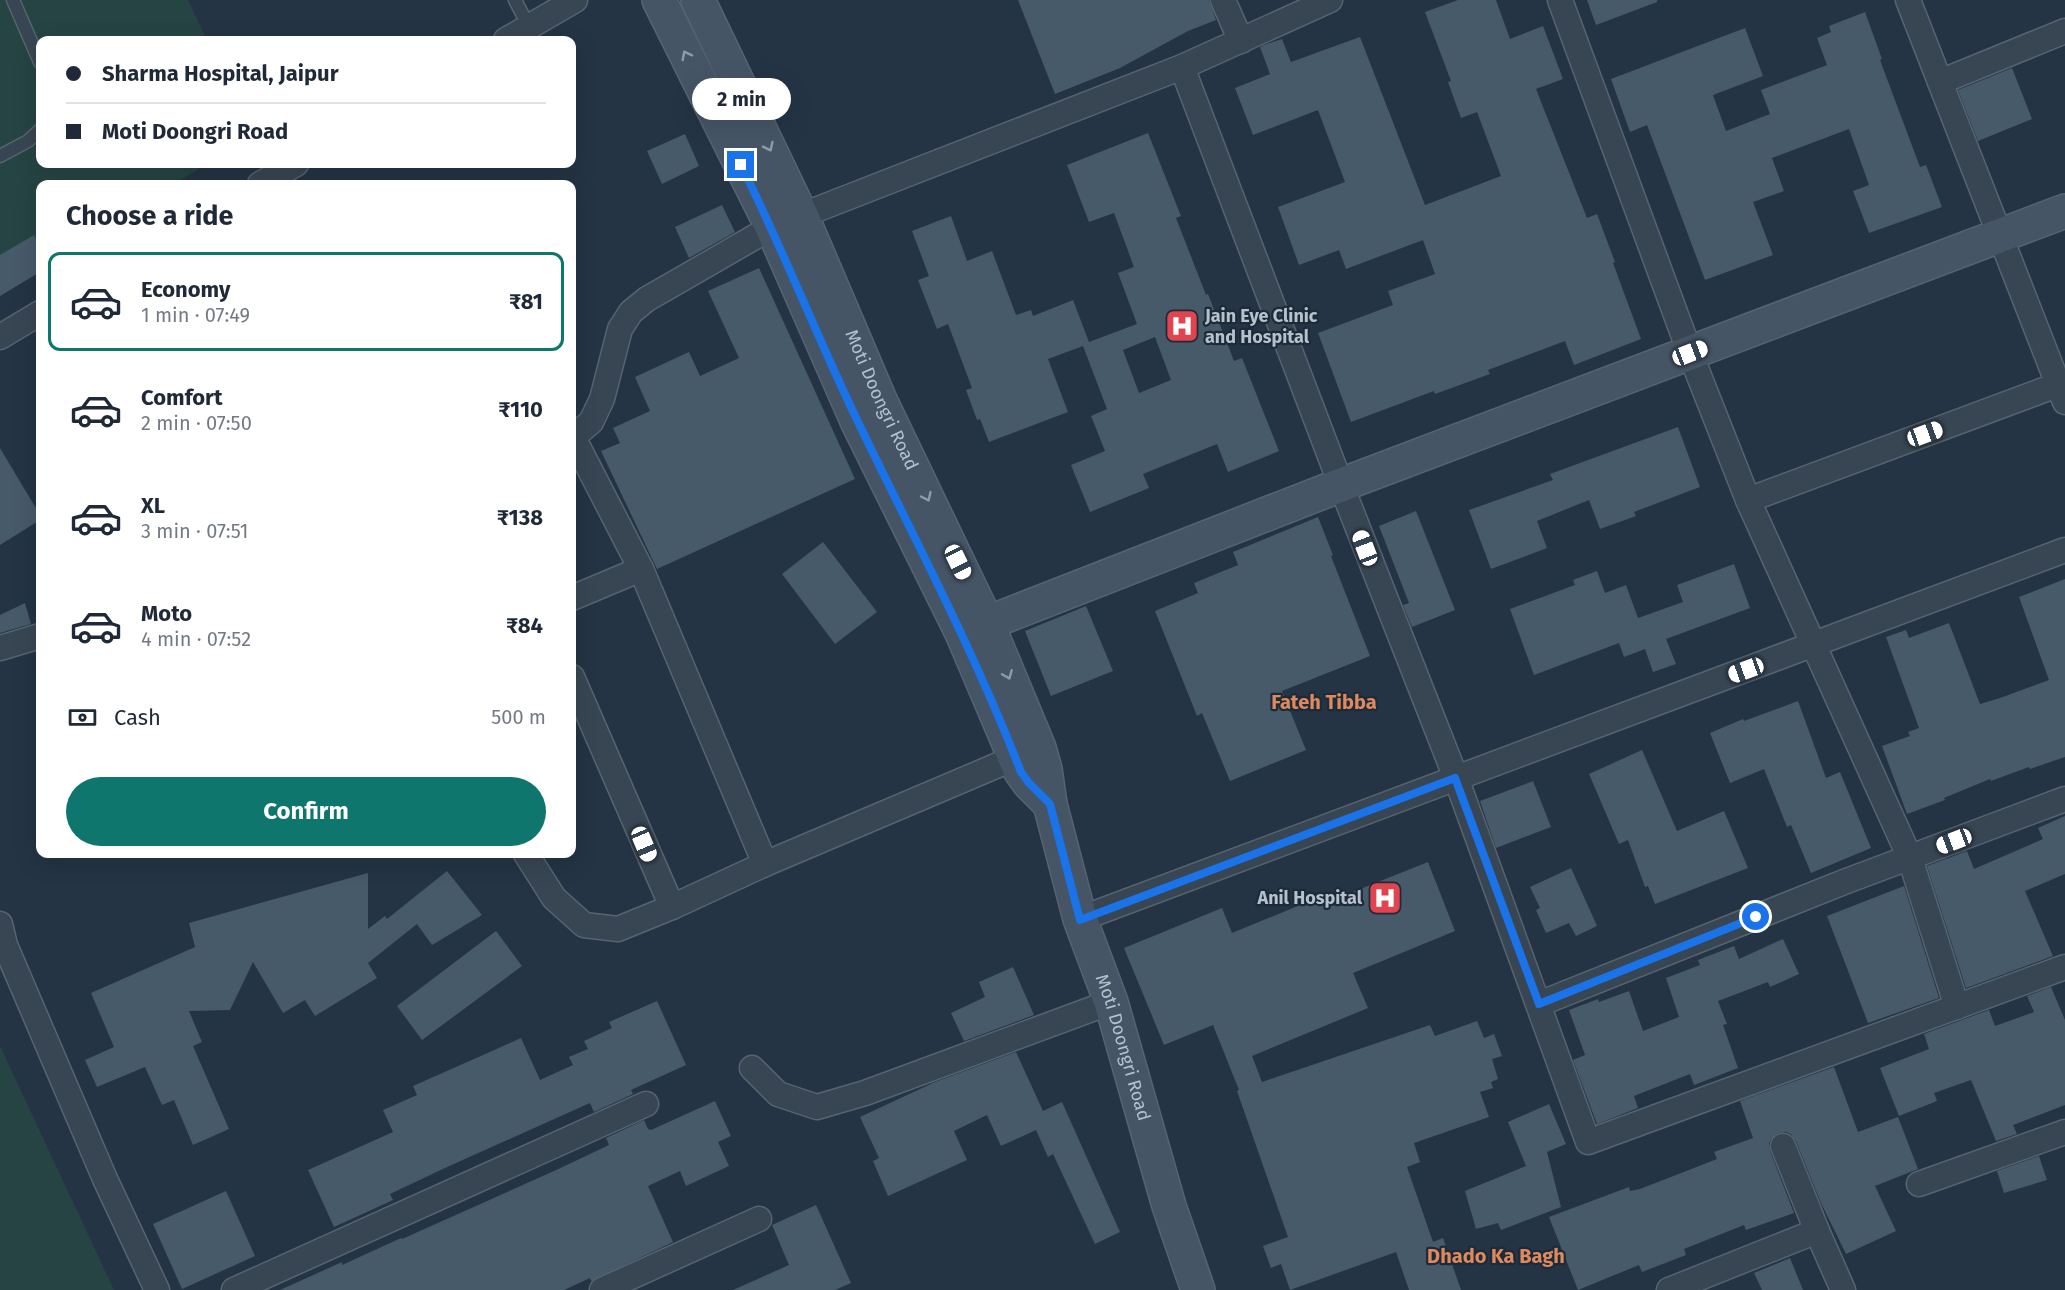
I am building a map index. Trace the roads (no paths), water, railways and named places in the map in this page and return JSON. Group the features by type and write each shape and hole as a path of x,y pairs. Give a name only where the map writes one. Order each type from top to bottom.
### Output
{"street":[{"path":"513,36 575,0"},
{"name":"Moti Doongri Road","path":"659,0 787,222"},
{"name":"Moti Doongri Road","path":"698,0 787,222 859,387 974,628 1027,752 1021,772 1050,804 1080,920 1111,1002 1169,1206 1198,1290"},
{"path":"1223,0 1241,41"},
{"path":"576,434 591,422 602,399 620,329 631,312 647,299 787,222 1182,68 1330,0"},
{"path":"1560,0 1690,353 1748,500 1910,858 1957,1007"},
{"path":"1748,500 2063,390 1908,0"},
{"path":"1940,82 2065,31"},
{"path":"1182,68 1455,778 1588,1142 2065,967"},
{"path":"267,180 289,168"},
{"path":"974,628 1341,485 2065,210"},
{"path":"0,337 36,315"},
{"path":"576,445 641,569 765,864"},
{"path":"1080,920 2065,550"},
{"path":"576,596 641,569"},
{"path":"0,648 36,637"},
{"path":"576,686 672,907"},
{"path":"529,858 554,898 584,925 618,929 1027,752"},
{"path":"1539,1004 1844,882 2065,799"},
{"path":"0,924 5,945 101,1168 158,1290"},
{"path":"752,1068 778,1094 817,1107 865,1093 1111,1002"},
{"path":"234,1290 646,1104"},
{"path":"1919,1184 2065,1132"},
{"path":"1783,1146 1843,1290"},
{"path":"602,1290 759,1219"},
{"path":"1668,1290 1817,1231"}],"lane":[{"path":"13,0 36,53"},
{"path":"515,0 529,27"},
{"path":"0,156 28,141 36,134"}],"place":[{"name":"Jain Eye Clinic and Hospital","path":"1182,326"},
{"name":"Anil Hospital","path":"1385,898"}],"district":[{"name":"Fateh Tibba","path":"1324,702"},
{"name":"Dhado Ka Bagh","path":"1496,1256"}]}
